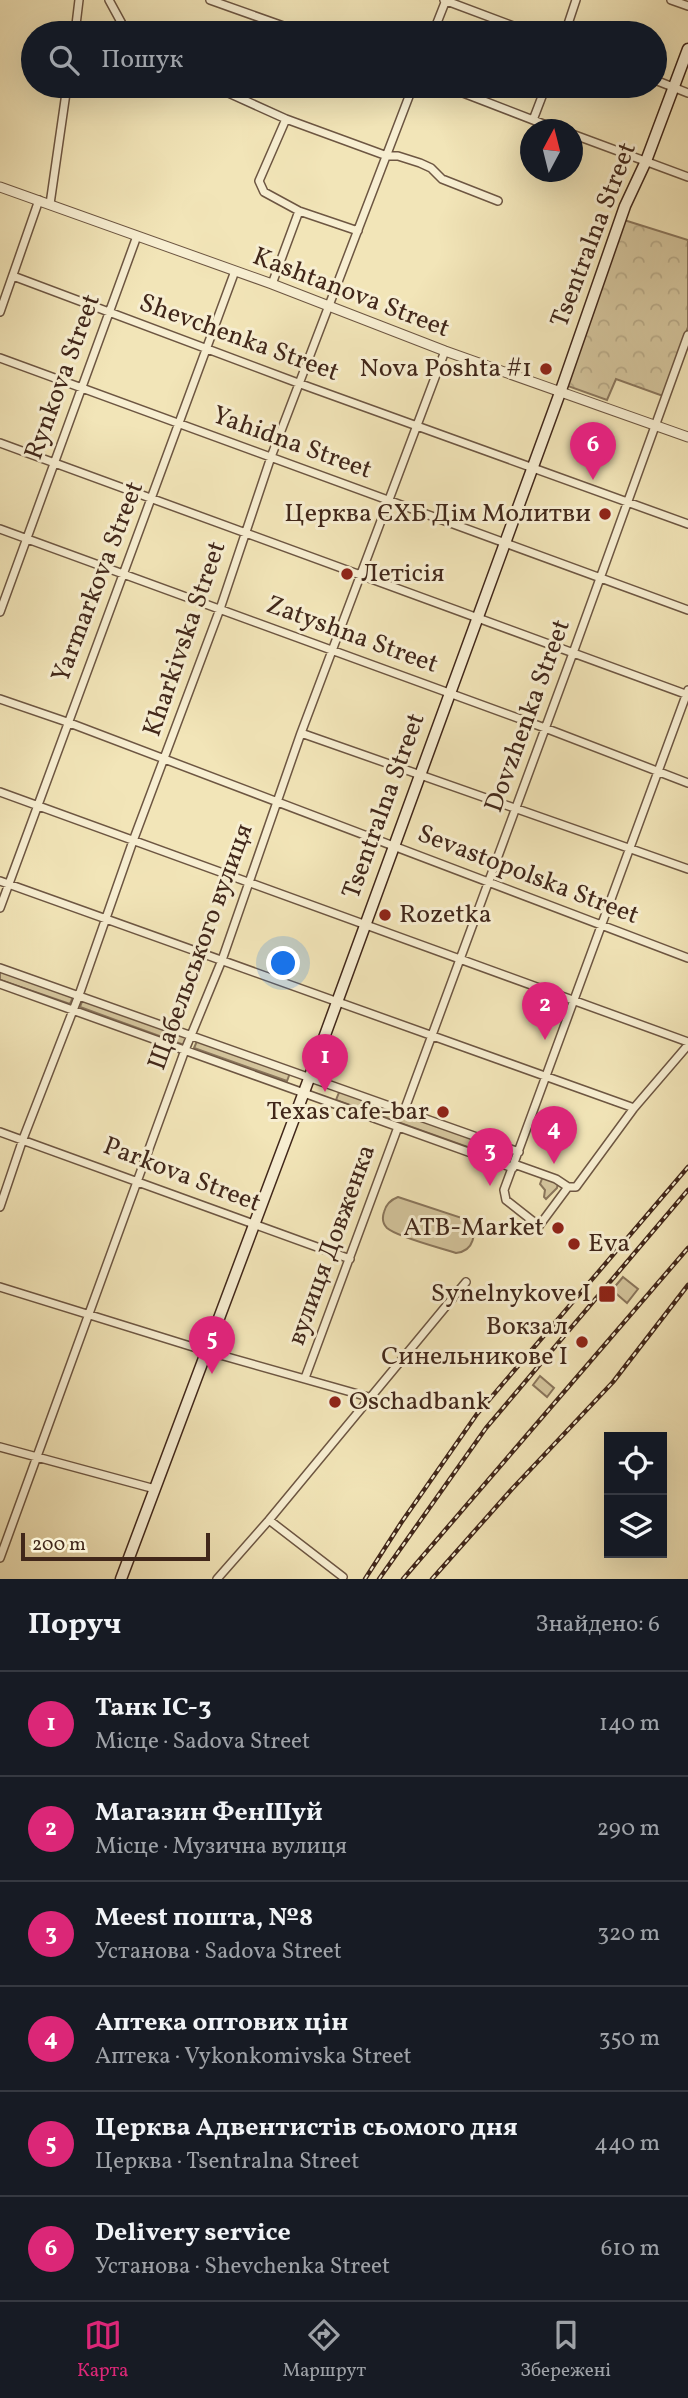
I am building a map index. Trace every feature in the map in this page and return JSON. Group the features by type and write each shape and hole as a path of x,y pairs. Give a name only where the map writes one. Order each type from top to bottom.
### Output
{"main road":[{"name":"Tsentralna Street","path":"121,1579 255,1226 561,390 625,206 646,161 688,49"}],"street":[{"path":"76,21 79,0"},
{"path":"109,0 120,21"},
{"path":"209,0 227,3 273,21"},
{"path":"437,21 445,0 500,21"},
{"path":"569,21 576,0"},
{"path":"671,0 688,6"},
{"path":"667,85 688,93"},
{"path":"50,204 65,98"},
{"path":"240,98 286,119 387,156 398,156 421,163 442,179 498,201"},
{"name":"Kharkivska Street","path":"0,1208 23,1139 74,1010 133,841 220,609 298,383 409,98"},
{"path":"476,98 530,119"},
{"path":"533,119 541,98"},
{"path":"286,119 259,181 264,192 299,211 358,231"},
{"path":"583,138 688,177"},
{"name":"Kashtanova Street","path":"0,187 272,284 445,351 688,437"},
{"path":"0,312 39,200"},
{"path":"272,284 299,211"},
{"name":"Rynkova Street","path":"0,612 137,236"},
{"name":"Yarmarkova Street","path":"0,908 67,722 125,574 234,271"},
{"name":"Shevchenka Street","path":"13,276 298,383 688,524"},
{"name":"Dovzhenka Street","path":"404,1111 685,350 688,335"},
{"name":"Щабельського вулиця","path":"0,1558 185,1050 222,960 332,650 445,351"},
{"name":"Yahidna Street","path":"0,358 688,610"},
{"path":"0,443 687,693 504,1190 506,1200 539,1226 568,1187"},
{"name":"Zatyshna Street","path":"0,529 688,783"},
{"name":"Sevastopolska Street","path":"0,699 688,958"},
{"path":"302,733 688,869"},
{"path":"0,792 574,999 688,1044 634,1108 576,1187 568,1187 556,1179 398,1127 0,984"},
{"path":"0,881 634,1108"},
{"path":"0,968 519,1152"},
{"name":"вулиця Довженка","path":"305,1378 398,1127"},
{"name":"Parkova Street","path":"0,1132 350,1259"},
{"path":"216,1579 372,1398 466,1282"},
{"path":"0,1287 206,1351 372,1398"},
{"path":"0,1447 155,1489"},
{"path":"269,1520 343,1577"}],"green space":[{"path":"624,220 688,240 688,327 663,396 616,379 607,400 565,385"},
{"path":"0,971 73,997 70,1004 0,980"},
{"path":"83,999 187,1037 184,1045 80,1007"},
{"path":"197,1041 290,1073 287,1081 194,1048"},
{"path":"340,1090 493,1146 490,1155 336,1100"},
{"path":"543,1176 558,1183 557,1188 546,1199 545,1190 540,1184"},
{"path":"398,1197 468,1220 473,1230 470,1245 462,1252 456,1253 409,1239 387,1228 383,1221 385,1209"},
{"path":"623,1277 638,1289 627,1303 612,1290"},
{"path":"540,1376 554,1388 547,1397 533,1385"}],"railway":[{"path":"365,1579 477,1414 688,1167"},
{"path":"379,1579 486,1428 688,1190"},
{"path":"403,1579 688,1248"},
{"path":"432,1579 613,1382 688,1285"}],"place":[{"name":"Nova Poshta #1","path":"546,369"},
{"name":"Delivery service","path":"593,480"},
{"name":"Церква ЄХБ Дім Молитви","path":"605,514"},
{"name":"Летісія","path":"347,574"},
{"name":"Rozetka","path":"385,915"},
{"name":"Магазин ФенШуй","path":"545,1040"},
{"name":"Танк ІС-3","path":"325,1092"},
{"name":"Texas cafe-bar","path":"443,1112"},
{"name":"Аптека оптових цін","path":"554,1164"},
{"name":"Meest пошта, №8","path":"490,1186"},
{"name":"ATB-Market","path":"558,1228"},
{"name":"Eva","path":"574,1244"},
{"name":"Synelnykove I","path":"607,1294"},
{"name":"Вокзал Синельникове І","path":"582,1342"},
{"name":"Церква Адвентистів сьомого дня","path":"212,1374"},
{"name":"Oschadbank","path":"335,1402"}]}
